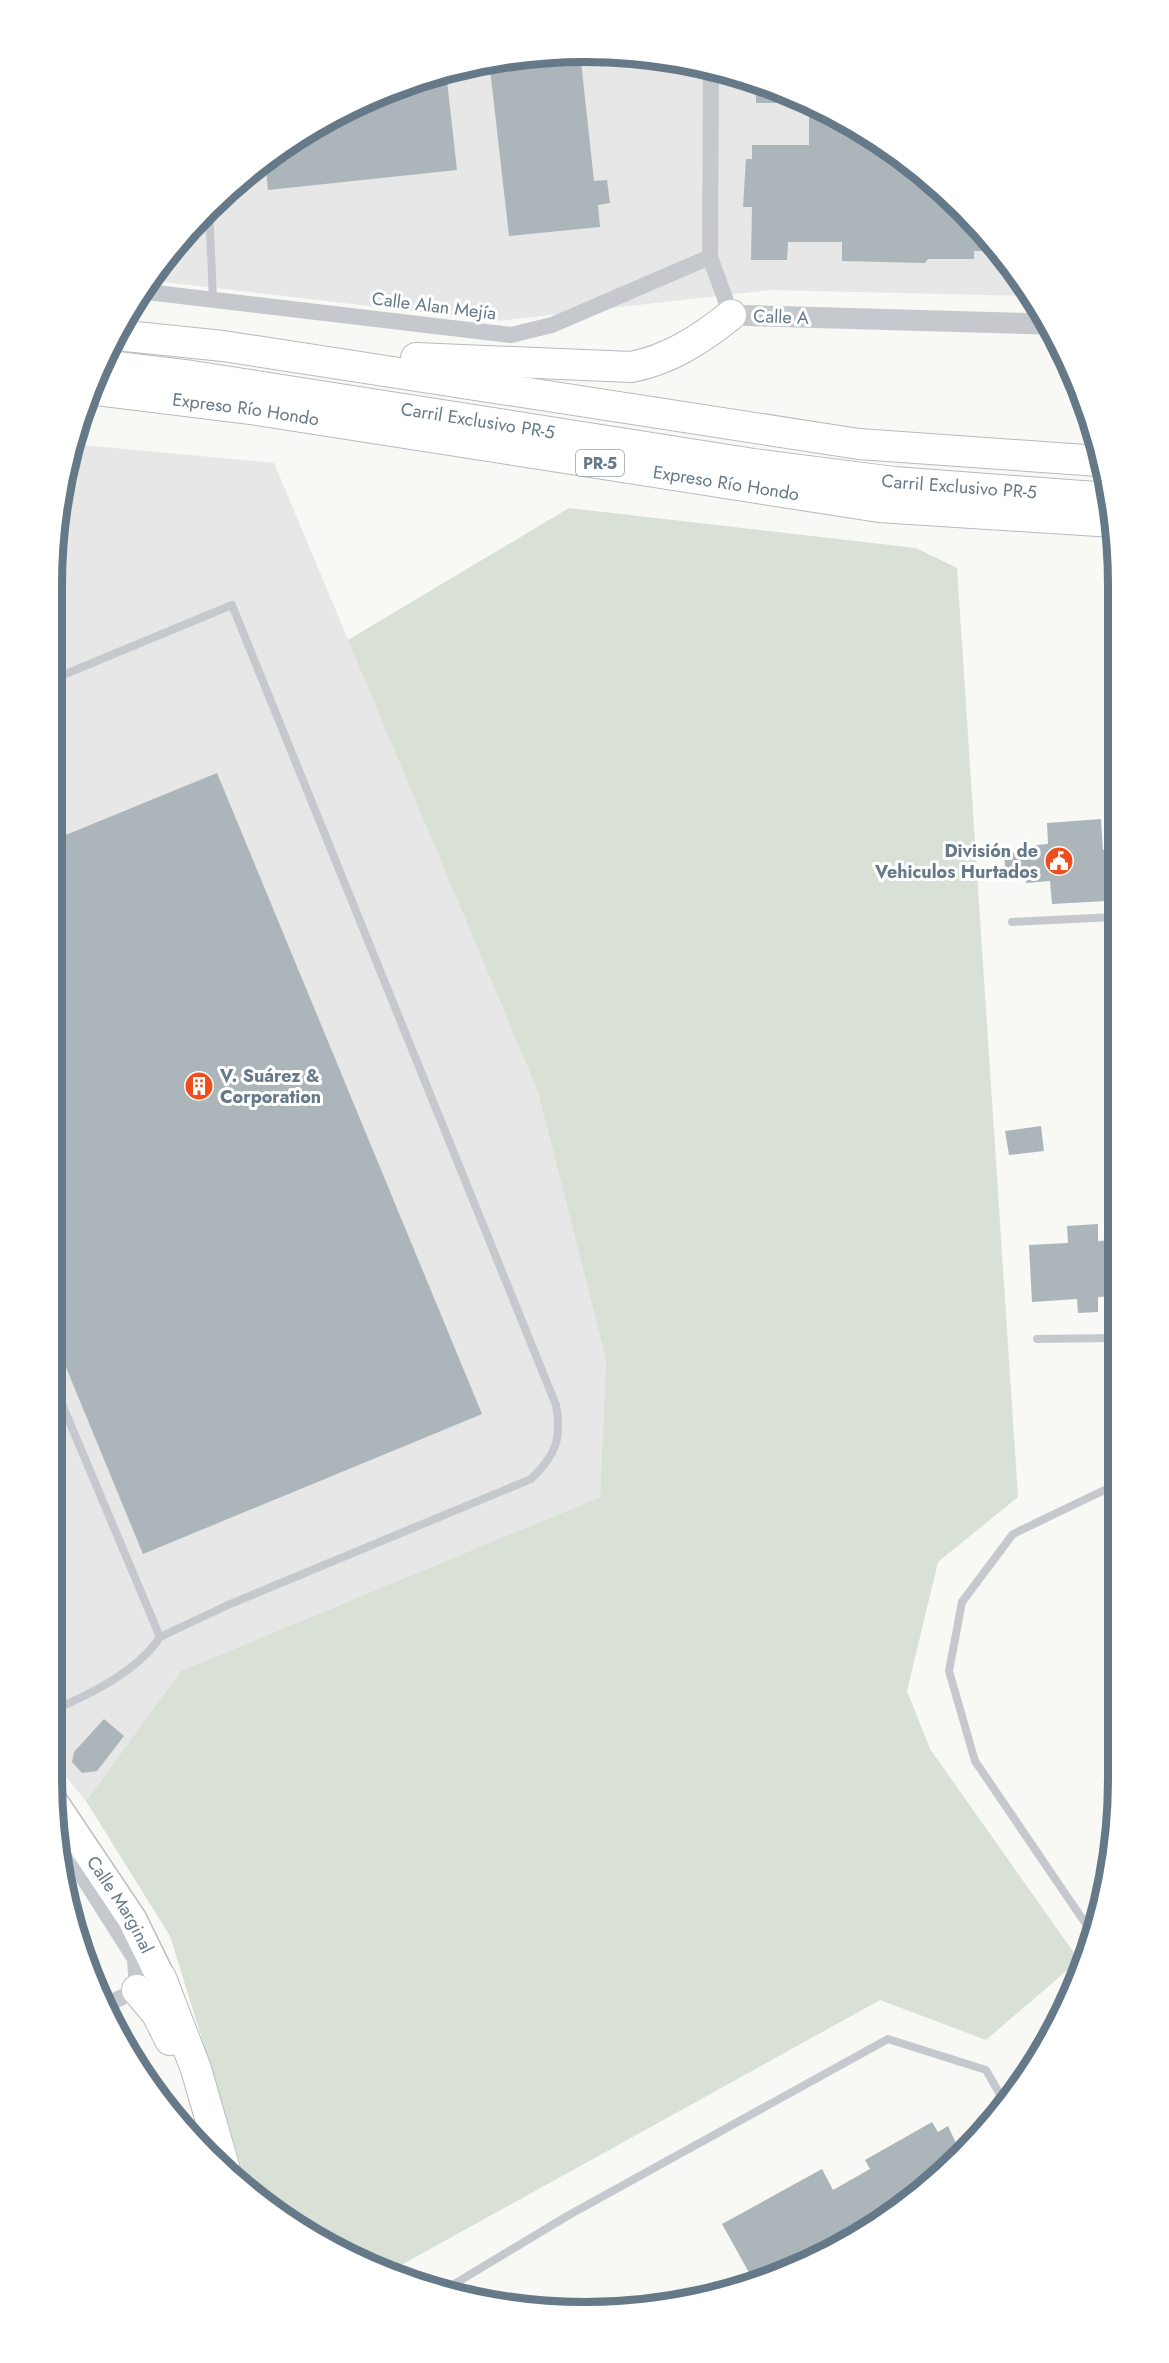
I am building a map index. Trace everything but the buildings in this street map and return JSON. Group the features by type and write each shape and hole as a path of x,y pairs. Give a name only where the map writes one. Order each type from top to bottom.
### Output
{"highway":[{"path":"125,336 223,346 474,362 631,367 650,364 676,353 731,315"},
{"path":"223,346 859,444 1092,461"},
{"name":"Carril Exclusivo PR-5","path":"101,385 192,376 777,467 894,482 1100,497"},
{"name":"Expreso Río Hondo","path":"100,386 879,507 1103,521"},
{"name":"Calle Marginal","path":"63,1816 132,1919 149,1984"},
{"path":"149,1984 157,2014 168,2036 202,2135"},
{"path":"149,1984 196,2069 220,2153"}],"street":[{"name":"Calle A","path":"711,77 710,257 731,315 1037,324"},
{"name":"Calle Alan Mejía","path":"151,292 511,335 552,325 710,257"},
{"name":"Calle Marginal","path":"67,1851 121,1933 149,1984"},
{"path":"112,2002 149,1984"}],"lane":[{"path":"210,221 213,299"},
{"path":"61,676 232,605 556,1406 560,1431 547,1464 531,1479 228,1605 160,1637 153,1646 115,1678 61,1706"},
{"path":"1012,922 1108,918"},
{"path":"1037,1339 1108,1338"},
{"path":"61,1402 160,1637"},
{"path":"1087,1925 975,1761 949,1671 962,1602 1013,1534 1108,1488"},
{"path":"455,2285 569,2215 888,2039 986,2070 1000,2095"}],"shaded area":[{"path":"584,62 653,66 720,79 785,101 816,115 875,150 929,191 978,240 1020,296 771,290 497,321 159,281 191,240 240,191 294,150 353,115 416,89 449,79 516,66"},
{"path":"80,445 274,463 538,1092 606,1360 600,1497 181,1671 86,1801 61,1771 61,584 66,516"},
{"path":"569,508 916,548 957,568 1018,1497 938,1562 907,1691 930,1749 1076,1956 1073,1965 986,2040 880,2000 398,2267 353,2248 323,2231 294,2213 244,2175 170,1936 86,1801 181,1671 600,1497 606,1360 538,1092 348,640"}],"place":[{"name":"División de Vehiculos Hurtados","path":"1059,861"},
{"name":"V. Suárez & Corporation","path":"199,1086"}]}
